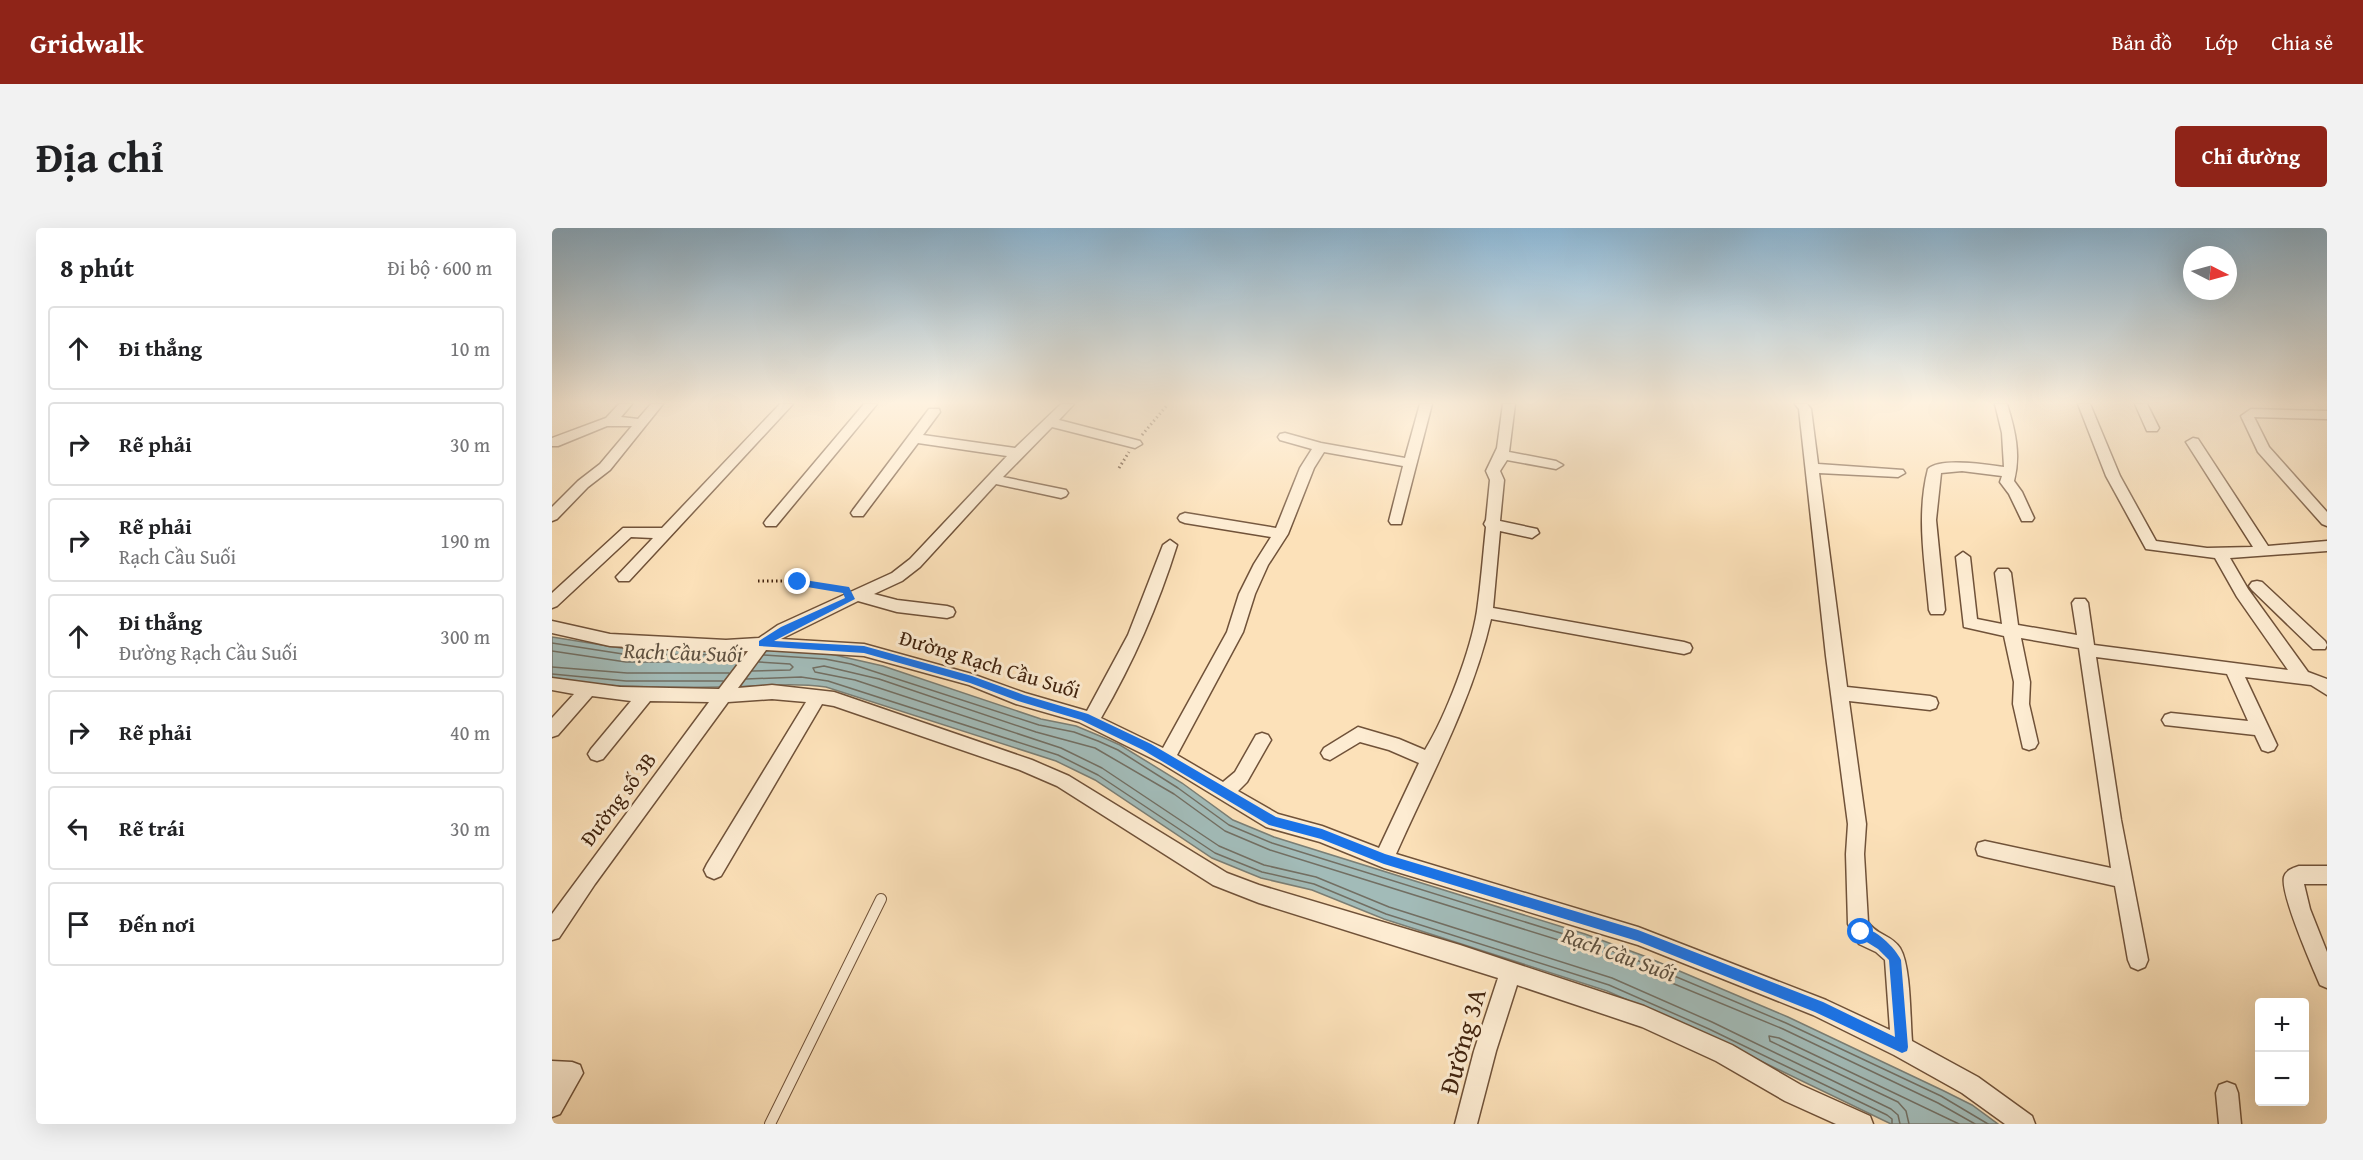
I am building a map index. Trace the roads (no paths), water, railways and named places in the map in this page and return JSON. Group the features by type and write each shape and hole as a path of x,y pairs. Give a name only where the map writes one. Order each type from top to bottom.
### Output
{"street":[{"path":"552,516 583,484 605,467 621,446"},
{"path":"624,578 748,446"},
{"path":"771,523 836,446"},
{"path":"858,513 909,446"},
{"path":"969,446 1018,453"},
{"path":"761,644 784,629 897,577 915,563 1025,446"},
{"path":"1316,446 1409,463"},
{"path":"1396,521 1414,446"},
{"path":"1503,446 1498,465 1493,471 1497,480 1491,524 1485,612 1476,649 1443,736 1428,760 1384,859 1638,936 1819,1007 1902,1047 1970,1085 2024,1124"},
{"path":"1809,446 1857,824 1855,854 1858,924 1866,937 1883,945 1892,953 1895,960 1902,1047"},
{"path":"2010,446 2012,464 2007,482 2015,492 2027,519"},
{"path":"2098,446 2121,496 2151,545 2220,553 2264,552 2327,546"},
{"path":"2195,446 2264,552"},
{"path":"2261,446 2327,521"},
{"path":"1167,758 1234,632 1247,594 1261,564 1281,534 1306,468 1320,447"},
{"path":"1501,455 1556,465"},
{"path":"1937,610 1930,526 1930,484 1935,469 1962,467 2009,472"},
{"path":"1812,468 1898,473"},
{"path":"993,479 1061,493"},
{"path":"1185,518 1281,534"},
{"path":"1491,524 1532,533"},
{"path":"552,602 628,532 664,533"},
{"path":"1091,720 1120,671 1139,632 1170,545"},
{"path":"2220,553 2242,593 2302,677"},
{"path":"1963,557 1970,623 2086,647 2302,677 2318,681 2327,688"},
{"path":"2003,573 2011,630 2022,682 2021,704 2029,742"},
{"path":"2257,586 2323,644"},
{"path":"855,597 897,606 947,612"},
{"path":"2080,603 2123,879 2138,960"},
{"path":"1485,612 1684,648"},
{"name":"Đường Rạch Cầu Suối","path":"552,627 610,640 726,646 761,644 864,650 972,680 1091,720 1167,758 1273,821 1322,834 1384,859"},
{"name":"Đường số 3B","path":"554,924 761,644"},
{"path":"2286,653 2323,644"},
{"path":"2233,669 2268,745"},
{"path":"552,684 620,694 724,695 772,692 834,699 986,750 1063,781 1220,879 1259,894 1460,955 1644,1017 1724,1053 1793,1093 1862,1124"},
{"path":"552,730 588,689"},
{"path":"597,754 647,693"},
{"path":"1839,693 1930,703"},
{"path":"714,870 817,698"},
{"path":"2171,720 2260,729"},
{"path":"1330,753 1358,734 1393,744 1428,760"},
{"path":"1225,792 1241,777 1262,740"},
{"path":"1985,849 2123,879"},
{"path":"2327,875 2299,875 2293,879 2300,909 2327,978"},
{"name":"Đường 3A","path":"1466,1124 1485,1051 1510,973"},
{"path":"552,1072 572,1073 552,1106"},
{"path":"2227,1093 2230,1124"}],"lane":[{"path":"770,1124 881,898"}],"water":[{"name":"Rạch Cầu Suối","path":"552,637 627,649 696,651 746,649 826,653 883,666 1041,719 1076,726 1120,745 1182,783 1233,820 1274,837 1585,934 1644,956 1788,1017 1944,1091 1972,1105 1998,1124 1891,1124 1707,1035 1607,991 1384,919 1312,890 1261,878 1212,858 1095,780 1056,761 826,687 785,685 655,687 552,680"}]}
